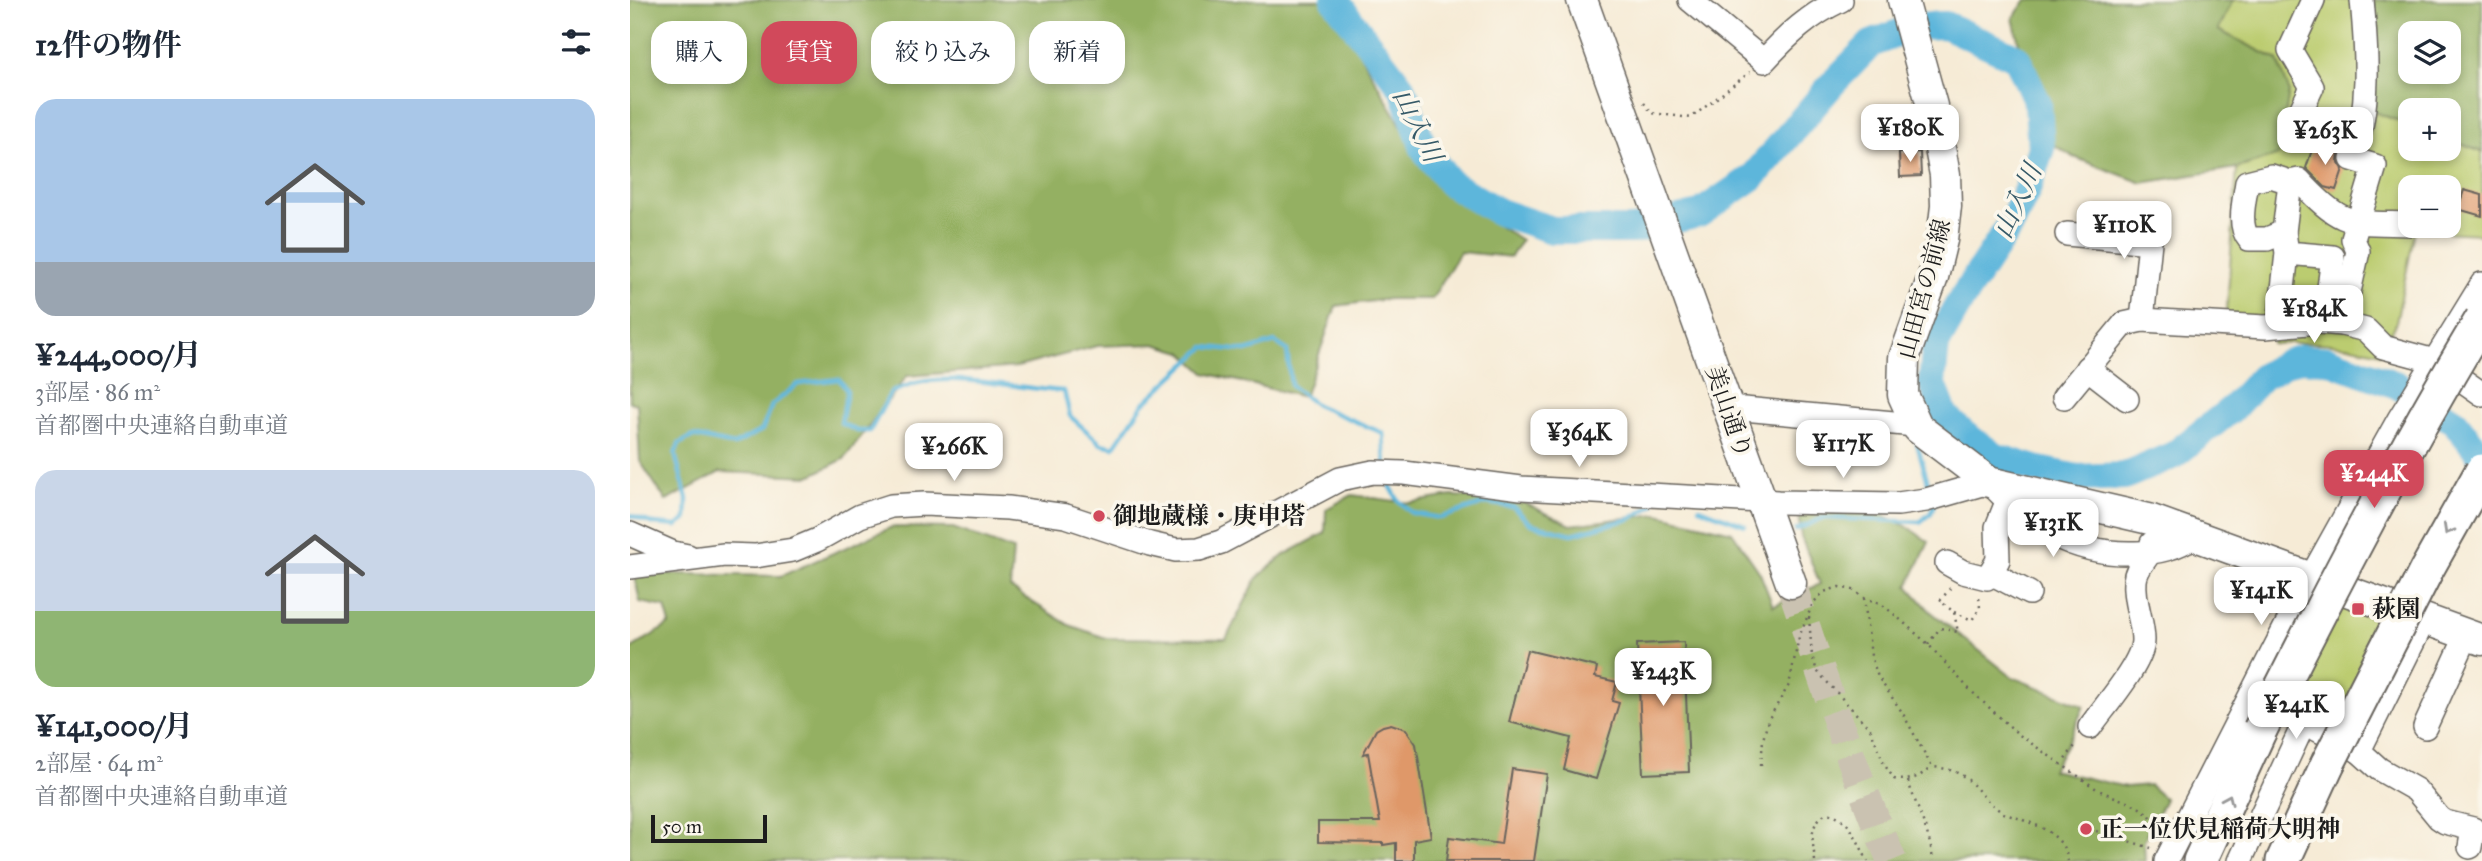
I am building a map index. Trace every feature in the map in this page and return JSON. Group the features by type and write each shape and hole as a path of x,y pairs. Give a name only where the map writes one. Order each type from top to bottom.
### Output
{"highway":[{"path":"2200,861 2260,730 2390,476 2482,319"},
{"path":"2283,861 2328,763 2422,578 2482,471"}],"main road":[{"name":"美山通り","path":"1582,0 1791,583"},
{"name":"山田宮の前線","path":"1904,3 1939,140 1945,175 1946,205 1942,240 1933,277 1904,358 1903,395 1919,429"},
{"path":"1919,429 1998,492 2149,519 2475,638"}],"street":[{"path":"1690,0 1764,61 1801,23 1819,10 1841,0"},
{"path":"2313,0 2290,50 2312,87 2295,123 2357,144"},
{"path":"2362,0 2367,68 2364,116 2352,159 2375,166 2355,231 2347,255 2333,257 2267,239 2249,239 2242,225 2247,181 2271,176 2290,181 2299,180 2324,208 2355,231 2398,226"},
{"path":"2280,316 2290,181"},
{"path":"2342,324 2358,251 2355,231"},
{"path":"2067,234 2150,242 2142,320"},
{"path":"2233,317 2326,311 2333,257"},
{"path":"2158,855 2251,695 2310,579 2399,419 2482,284"},
{"path":"2064,397 2123,324 2142,320 2265,327 2319,322 2342,324 2365,330 2384,347 2482,394"},
{"path":"2087,368 2127,399"},
{"path":"1729,410 1744,409 1919,429"},
{"path":"630,567 724,555 754,556 793,550 860,516 891,506 924,504 1008,508 1066,516 1150,544 1176,550 1199,549 1221,542 1340,479 1357,474 1386,473 1521,488 1761,501 1898,504 1998,492 2032,520 2073,546 2118,554 2152,553 2172,549 2196,535"},
{"path":"1989,576 1998,560 1998,492"},
{"path":"2090,727 2140,657 2143,640 2135,580 2138,569 2152,553 2153,536 2149,519"},
{"path":"630,534 673,553 698,559"},
{"path":"630,582 698,559"},
{"path":"1947,564 1963,572 1989,576 2029,593"},
{"path":"2359,751 2424,620"},
{"path":"2425,727 2475,638"},
{"path":"2251,695 2359,751 2379,769 2416,790 2445,822 2473,829 2470,846"},
{"path":"2240,861 2305,721"}],"path":[{"path":"1644,102 1652,113 1691,118 1764,61"},
{"path":"1950,589 1940,601 1954,612 1972,620 1980,608 1979,593 1989,576"},
{"path":"1761,765 1768,720 1788,685 1799,637 1813,603 1824,592 1839,587 1853,590 1864,598 1880,603 1928,644 1970,690 2018,734 2098,790 2137,806 2150,815 2155,828 2154,841 2158,855"},
{"path":"1864,598 1871,656 1878,677 1902,712 1932,767"},
{"path":"1928,644 1940,628 1958,632 1954,612"},
{"path":"1809,616 1812,656 1817,671 1871,730 1884,764 1894,779 1909,781 1932,767 1951,768 1964,775 2003,813 2040,826 2055,835 2066,848 2068,861"},
{"path":"2061,765 2071,751"},
{"path":"1909,781 1931,842 1933,861"},
{"path":"1815,861 1812,834 1815,820 1826,813 1837,814 1849,826 1868,861"},
{"path":"2096,831 2158,855"}],"green space":[{"path":"630,0 1329,0 1437,187 1521,240 1511,257 1460,252 1432,299 1389,299 1336,306 1304,397 1205,373 1182,352 1155,344 1097,346 1017,367 907,376 844,459 810,476 720,472 666,501 640,461 637,404 630,402"},
{"path":"2026,0 2233,0 2218,30 2278,60 2289,91 2279,155 2237,168 2142,183 2074,157 2041,137 2013,18"},
{"path":"2233,0 2374,0 2374,112 2398,121 2398,161 2461,161 2461,144 2482,152 2482,234 2461,233 2461,175 2398,175 2398,238 2414,238 2396,322 2381,353 2327,344 2272,344 2272,323 2226,322 2237,168 2278,155 2218,30"},
{"path":"2374,0 2482,0 2482,152 2461,144 2461,98 2398,98 2398,121 2374,112"},
{"path":"1352,495 1409,503 1451,496 1514,498 1571,525 1658,514 1732,532 1760,573 1773,606 1820,584 1801,537 1798,511 1873,510 1906,526 1929,542 1908,586 1930,611 2012,677 2084,706 2052,770 2126,787 2149,785 2165,799 2144,841 2145,861 630,861 630,649 670,624 665,607 640,602 634,573 781,576 892,527 953,528 1013,550 1010,588 1069,625 1106,638 1226,639 1257,578 1284,555 1325,533 1326,509"},
{"path":"2307,593 2393,626 2339,729 2260,692"}],"building":[{"path":"2314,144 2339,153 2338,161 2343,169 2336,190 2325,187 2306,168"},
{"path":"1920,152 1921,176 1900,177 1899,153"},
{"path":"2464,190 2482,195 2482,216 2461,210"},
{"path":"1684,642 1689,772 1643,774 1637,644"},
{"path":"1527,650 1597,667 1595,677 1617,682 1612,701 1619,703 1596,779 1564,770 1571,738 1509,722"},
{"path":"1391,724 1406,729 1416,744 1431,837 1414,840 1414,861 1396,861 1396,843 1383,845 1318,842 1318,822 1380,822 1368,753 1363,754 1376,730"},
{"path":"1512,769 1547,774 1534,861 1446,861 1449,837 1501,844"}],"waterway":[{"name":"山入川","path":"1335,0 1403,89 1424,149 1450,183 1499,212 1552,230 1633,230 1699,214 1753,177 1833,83 1871,44 1916,26 1945,25 2017,58 2038,104 2041,148 2027,190 2011,224 1961,300 1936,344 1932,382 1945,416 1965,435 1996,457 2035,469 2077,478 2124,476 2174,455 2234,407 2262,377 2286,363 2302,358 2328,360 2397,385 2455,422 2482,457"},
{"path":"630,515 654,524 677,526 686,519 687,499 675,454 679,444 693,436 734,445 762,430 772,405 798,384 839,379 847,391 841,423 857,431 870,431 891,392 917,383 935,380 972,381 1064,391 1070,416 1101,444 1114,447 1143,404 1205,347 1246,351 1275,342 1287,350 1291,386 1316,405 1383,433 1385,465"},
{"path":"1930,423 1945,416"},
{"path":"1917,444 1931,493"},
{"path":"1387,480 1398,500 1412,513 1440,518 1486,503 1513,507 1531,524 1572,534 1630,519 1653,505"},
{"path":"1796,530 1823,518 1920,522 1931,513 1934,504"},
{"path":"1699,508 1745,525"}],"tunnel":[{"path":"1791,583 1851,758 1892,861"}],"place":[{"name":"御地蔵様・庚申塔","path":"1099,516"},
{"name":"萩園","path":"2358,609"},
{"name":"正一位伏見稲荷大明神","path":"2086,829"}]}
